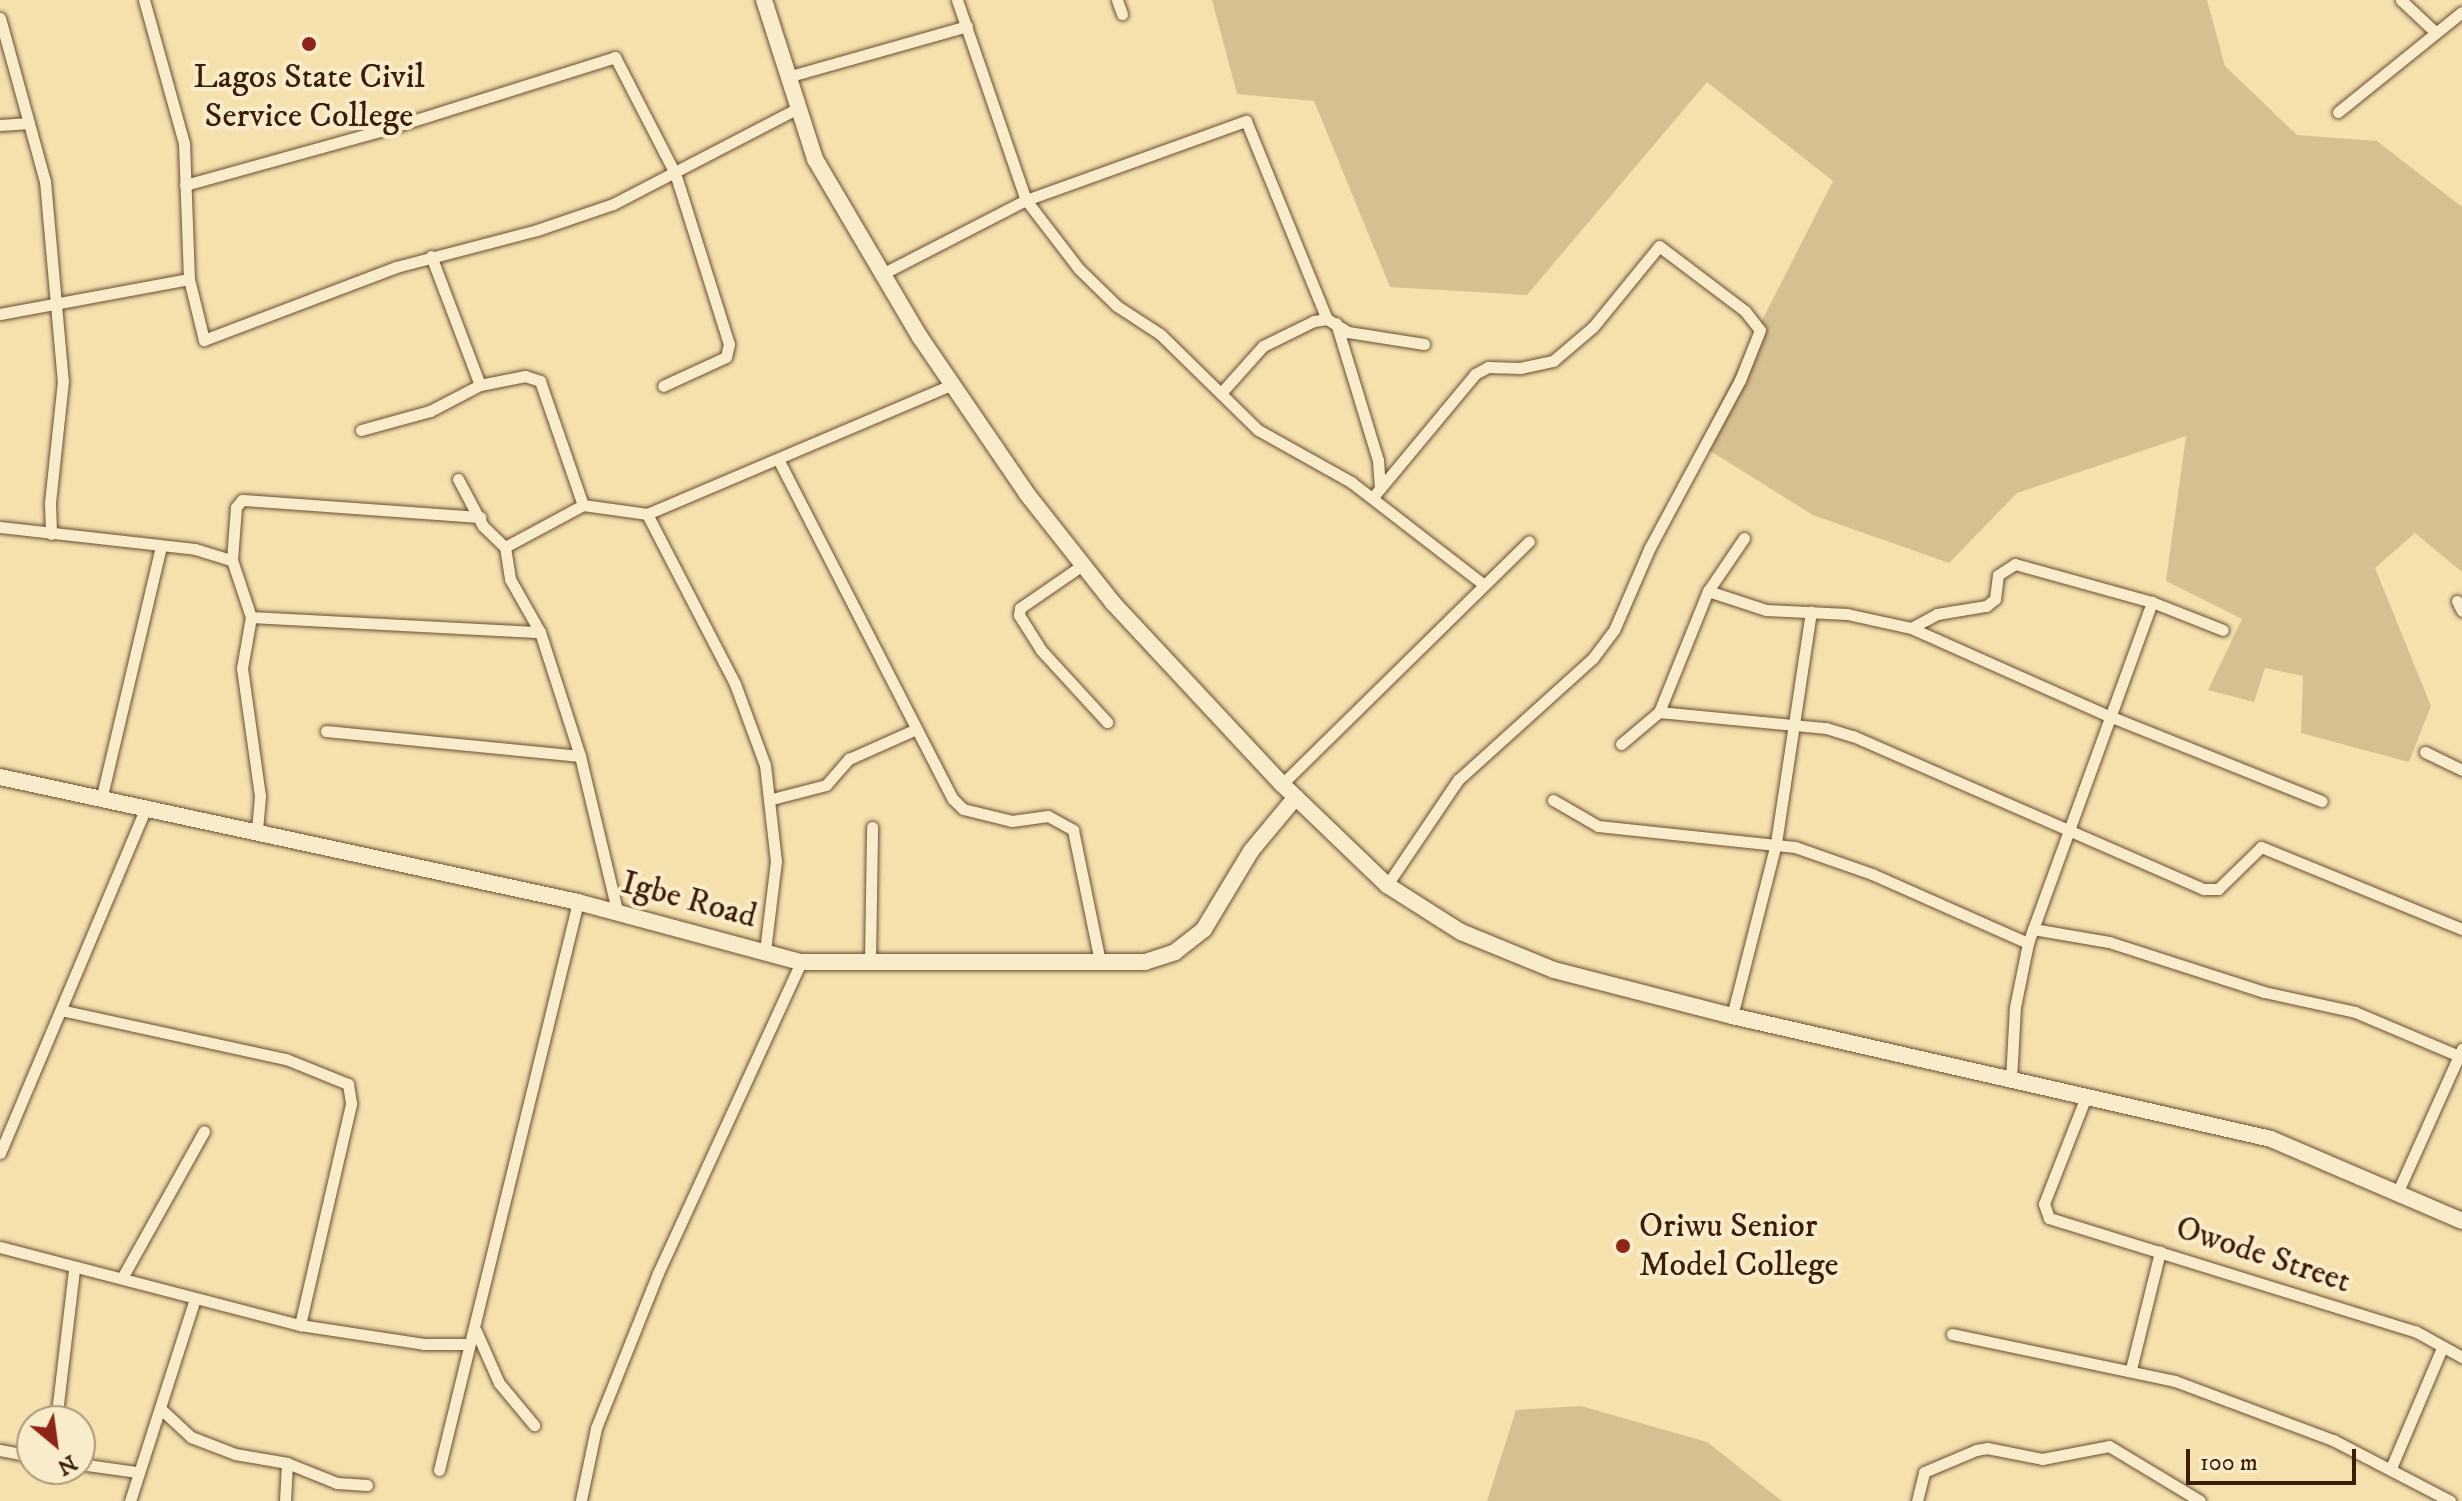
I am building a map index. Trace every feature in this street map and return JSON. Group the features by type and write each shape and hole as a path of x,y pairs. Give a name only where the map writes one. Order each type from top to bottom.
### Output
{"main road":[{"path":"764,0 796,109 815,159 951,385 1081,566 1282,784 1387,885 1461,932 1512,955 1732,1016 2011,1080 2087,1094 2271,1139 2399,1189 2462,1221"},
{"name":"Igbe Road","path":"0,777 578,902 801,962 1145,962 1192,942 1251,851 1296,797"}],"street":[{"path":"144,0 184,143 189,279 201,335 212,340 268,314 431,256 537,230 613,204 796,109"},
{"path":"957,0 1026,200 1096,288 1160,334 1258,430 1377,493 1483,584"},
{"path":"1117,0 1122,14"},
{"path":"2401,0 2434,31"},
{"path":"2338,112 2434,31 2462,12"},
{"path":"0,18 45,181 63,381 50,503 51,534"},
{"path":"787,77 967,26"},
{"path":"185,185 387,129 615,57 675,173 729,352 663,386"},
{"path":"882,274 1026,200 1246,121 1332,321 1378,460 1377,493"},
{"path":"0,125 29,123"},
{"path":"1377,493 1475,374 1488,367 1520,368 1553,361 1593,327 1659,246 1745,311 1760,330 1740,380 1650,547 1614,630 1593,658 1458,780 1387,885"},
{"path":"431,256 480,385"},
{"path":"0,314 56,301 189,279"},
{"path":"1221,393 1280,334 1332,321 1348,332 1424,344"},
{"path":"361,430 430,411 480,385 525,376 540,381 583,505"},
{"path":"505,547 583,505 647,514 779,461 951,385"},
{"path":"779,461 949,793 963,809 1012,821 1048,816 1073,830 1100,962"},
{"path":"458,479 489,535 505,547 510,579 540,632 580,756 618,914"},
{"path":"257,834 260,796 242,668 251,617 232,560 236,507 242,500 480,517"},
{"path":"647,514 735,684 772,799 776,861 765,951"},
{"path":"0,527 195,549 232,560"},
{"path":"1621,744 1659,712 1708,591 1744,538"},
{"path":"1282,784 1529,541"},
{"path":"101,800 161,546"},
{"path":"1911,628 1937,614 1986,606 1995,599 1998,575 2015,564 2152,602 2223,630"},
{"path":"1081,566 1020,608 1019,615 1041,650 1107,722"},
{"path":"1708,591 1766,610 1811,612 1911,628 2109,716 2322,801"},
{"path":"2011,1080 2015,1007 2028,943 2152,602"},
{"path":"1732,1016 1776,843 1811,612"},
{"path":"251,617 540,632"},
{"path":"1659,712 1793,725 1875,743 2212,890 2261,847 2462,929"},
{"path":"772,799 826,785 849,759 916,729"},
{"path":"326,731 580,756"},
{"path":"2425,752 2462,770"},
{"path":"1553,800 1612,829 1776,843 1849,864 2028,943"},
{"path":"0,1153 65,1011 145,810"},
{"path":"870,961 872,827"},
{"path":"439,1470 466,1344 475,1331 484,1276 578,902"},
{"path":"2033,929 2109,942 2264,992 2355,1012 2460,1052 2399,1189"},
{"path":"581,1500 596,1428 658,1273 801,962"},
{"path":"65,1011 286,1059 348,1084 351,1104 300,1325"},
{"name":"Owode Street","path":"2087,1094 2043,1214 2415,1331 2462,1357"},
{"path":"122,1278 204,1131"},
{"path":"0,1247 74,1269 122,1278 300,1325 424,1344 466,1344"},
{"path":"2131,1369 2160,1252"},
{"path":"58,1405 74,1269"},
{"path":"130,1501 137,1472 162,1410 195,1299"},
{"path":"475,1331 499,1383 534,1425"},
{"path":"1952,1334 2131,1369 2296,1426 2391,1468 2450,1501"},
{"path":"2391,1468 2442,1348"},
{"path":"162,1410 191,1437 235,1454 287,1463 337,1483 367,1485"},
{"path":"1917,1501 1924,1472 1976,1450 1987,1448 2042,1459 2109,1446 2200,1501"},
{"path":"285,1501 287,1463"},
{"path":"96,1466 137,1472"}],"shaded area":[{"path":"1212,0 2207,0 2225,66 2297,135 2377,141 2462,207 2462,572 2415,533 2375,568 2431,706 2409,762 2301,733 2303,676 2265,668 2254,702 2208,690 2242,619 2166,581 2186,436 2017,493 1949,563 1813,515 1699,444 1833,181 1707,82 1527,295 1390,287 1314,101 1237,94"},
{"path":"1581,1406 1707,1442 1782,1501 1487,1501 1516,1410"}],"place":[{"name":"Lagos State Civil Service College","path":"309,44"},
{"name":"Oriwu Senior Model College","path":"1623,1246"}]}
